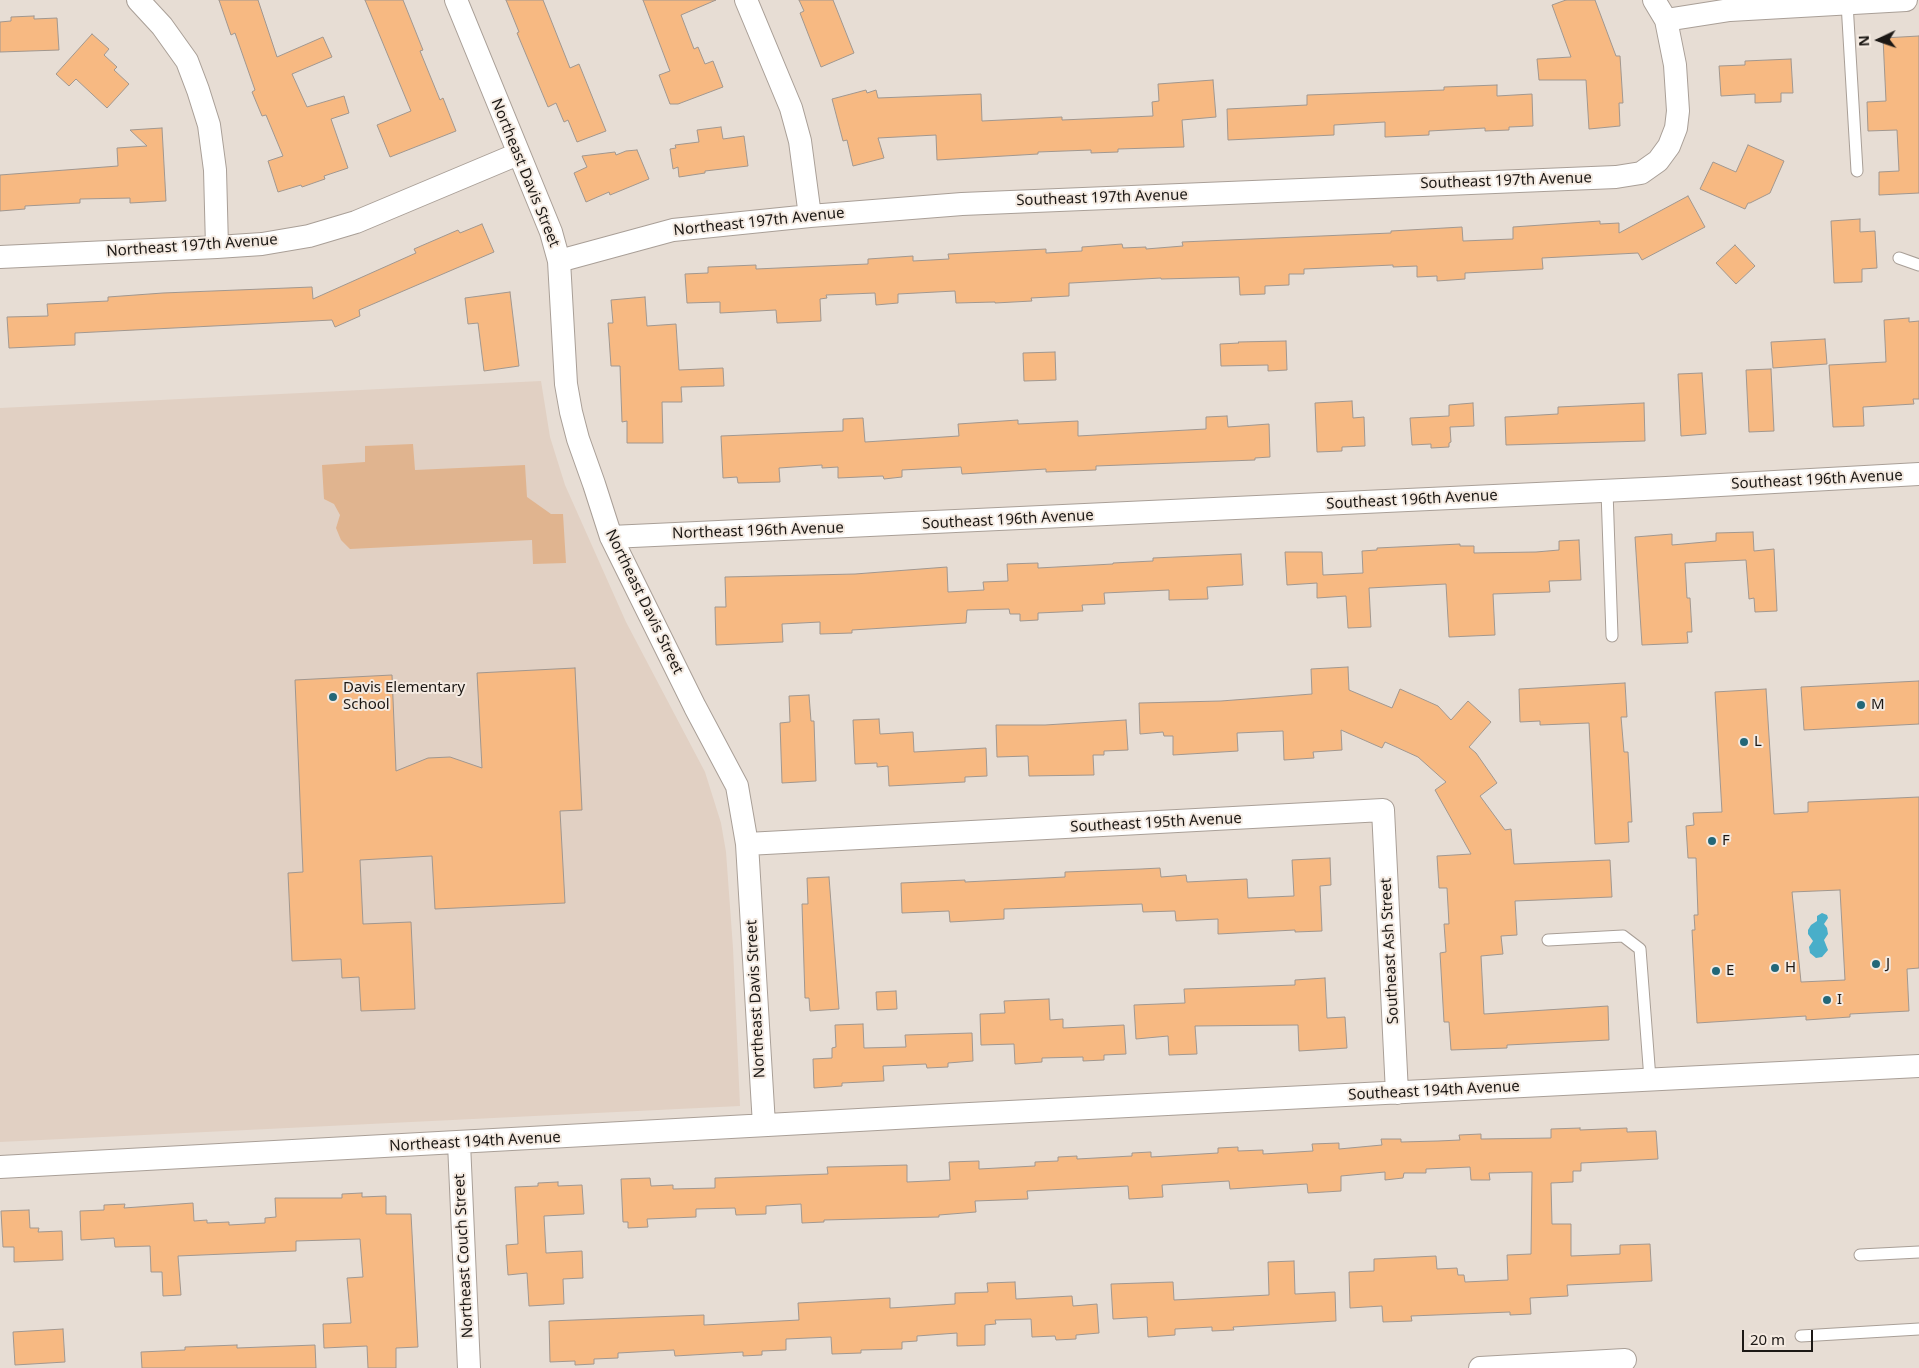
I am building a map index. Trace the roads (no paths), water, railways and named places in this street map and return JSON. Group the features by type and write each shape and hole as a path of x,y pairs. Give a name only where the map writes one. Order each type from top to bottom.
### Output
{"street":[{"path":"138,0 162,26 187,61 198,90 209,125 215,170 217,247"},
{"name":"Northeast Davis Street","path":"456,0 551,232 559,261 566,384 571,412 578,439 611,537 736,786 747,844 764,1125"},
{"path":"746,0 791,108 800,141 810,216"},
{"name":"Southeast 197th Avenue","path":"962,204 1616,177 1641,173 1658,161 1669,146 1676,128 1678,110 1675,65 1666,20 1654,0"},
{"path":"1666,20 1730,10 1906,0"},
{"name":"Northeast 197th Avenue","path":"0,257 262,244 309,236 356,222 518,154"},
{"name":"Northeast 197th Avenue","path":"559,261 673,230 810,216 962,204"},
{"name":"Southeast 196th Avenue","path":"906,525 1919,474"},
{"name":"Northeast 196th Avenue","path":"611,537 906,525"},
{"name":"Southeast 195th Avenue","path":"747,844 928,836 1383,810"},
{"name":"Southeast Ash Street","path":"1383,810 1397,1093"},
{"name":"Southeast 194th Avenue","path":"950,1115 1919,1066"},
{"name":"Northeast 194th Avenue","path":"0,1167 950,1115"},
{"name":"Northeast Couch Street","path":"459,1143 469,1368"},
{"path":"1480,1368 1625,1360"}],"lane":[{"path":"1834,3 1857,171"},
{"path":"1899,258 1919,265"},
{"path":"1607,491 1612,636"},
{"path":"1548,940 1623,936 1640,949 1650,1079"},
{"path":"1860,1255 1919,1252"},
{"path":"1801,1336 1919,1330"}],"water":[{"path":"1822,913 1827,915 1828,918 1824,924 1828,934 1824,940 1828,950 1822,957 1816,958 1810,953 1809,947 1813,941 1808,934 1808,930 1817,921 1817,916"}],"place":[{"name":"Davis Elementary School","path":"333,697"},
{"name":"M","path":"1861,705"},
{"name":"L","path":"1744,742"},
{"name":"F","path":"1712,841"},
{"name":"J","path":"1876,964"},
{"name":"H","path":"1775,968"},
{"name":"E","path":"1716,971"},
{"name":"I","path":"1827,1000"}]}
